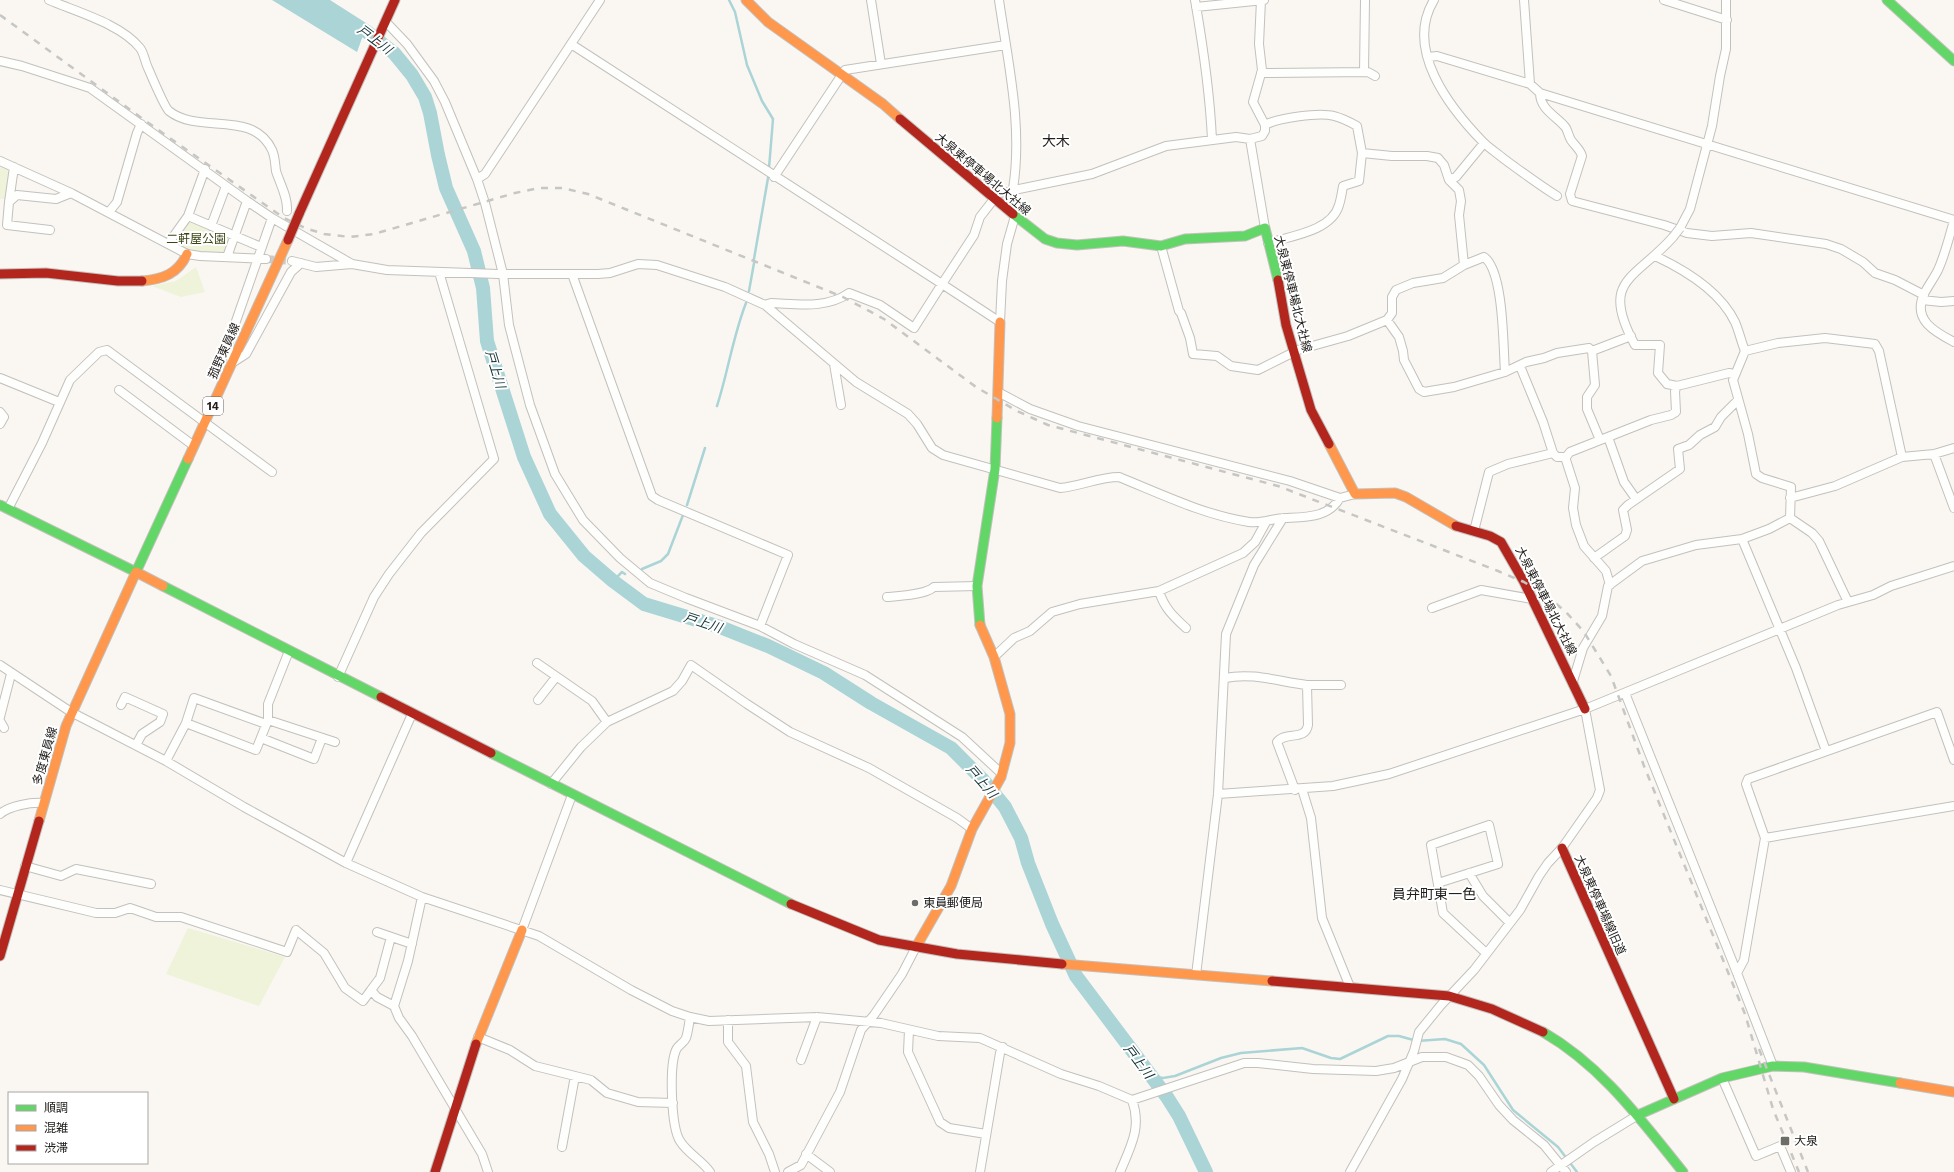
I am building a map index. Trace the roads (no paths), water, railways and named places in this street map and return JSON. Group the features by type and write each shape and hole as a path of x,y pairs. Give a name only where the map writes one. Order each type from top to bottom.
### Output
{"street":[{"path":"49,0 112,26 141,48 165,106 178,118 190,121 245,127 251,129 265,139 272,151 281,186 287,202 286,211"},
{"name":"菰野東員線","path":"136,572 206,422 395,0"},
{"path":"477,179 485,174 600,0"},
{"name":"大泉東停車場北大社線","path":"746,0 768,22 883,104 1040,236 1057,243 1077,245 1123,241 1151,246 1161,246 1185,239 1245,236 1265,228 1280,289 1286,325 1311,410 1355,494 1386,492 1395,493 1406,497 1455,526 1490,536 1505,546 1573,681 1585,709"},
{"path":"871,0 880,64"},
{"path":"999,0 1017,122 1017,164 1013,189"},
{"path":"765,305 771,303 815,305 840,300 849,293 880,305 914,328 974,235 980,217 992,197 1013,189 1092,174 1166,146 1236,137 1250,139 1262,136 1265,131 1265,125 1253,102 1261,73 1260,44 1262,0 1196,3 1200,19 1212,140"},
{"path":"1364,72 1365,0"},
{"path":"1434,0 1427,11 1423,29 1428,57 1436,79 1449,103 1484,143 1557,196"},
{"path":"1524,0 1530,84"},
{"path":"1664,0 1728,20"},
{"path":"1726,0 1728,20 1726,49 1707,144 1690,209 1680,228 1673,237 1655,256 1627,280 1621,292 1620,304 1625,326 1636,345 1660,345 1658,373 1667,384 1677,386 1729,373 1734,374"},
{"path":"1887,0 1954,61"},
{"path":"384,26 407,44 434,81 477,179 485,203 509,325 530,405 555,474 583,520 620,558 650,583 760,626 794,644 872,679 962,737 1002,775"},
{"path":"571,44 774,177 1000,322"},
{"path":"774,177 845,70 1006,45"},
{"path":"1428,57 1437,56 1530,84 1540,94 1549,114 1566,128 1571,140 1582,156 1570,194 1572,201 1664,225 1687,233 1712,236 1751,233 1826,244 1841,249 1863,262 1875,273 1896,280 1923,297 1941,302 1954,300"},
{"path":"0,61 22,66 90,88 272,218 352,264"},
{"path":"1261,73 1364,72 1375,76"},
{"path":"1540,94 1954,220 1938,269 1923,297 1922,313 1926,324 1933,331 1954,342"},
{"path":"1265,125 1273,120 1296,117 1332,116 1357,126 1362,152 1359,181 1342,186 1339,206 1330,220 1309,230 1268,243"},
{"path":"109,212 117,202 141,124"},
{"path":"1250,139 1265,228"},
{"path":"1449,180 1456,177 1484,143"},
{"path":"1362,152 1392,156 1427,156 1438,158 1444,165 1449,180 1459,190 1462,201 1458,215 1464,265"},
{"path":"0,161 71,193 187,254 266,259"},
{"path":"14,167 7,225 50,230"},
{"path":"168,244 188,216 205,169"},
{"path":"211,226 226,186"},
{"path":"9,202 17,195 56,199 71,193"},
{"path":"227,257 247,201"},
{"path":"188,216 262,247"},
{"path":"788,1172 803,1168 806,1154 840,1092 861,1030 874,1015 902,974 951,886 972,828 1002,775 1008,754 1011,723 994,657 979,618 977,586 988,506 995,469 1002,281 1007,244 1016,216"},
{"path":"272,218 228,344 232,363 246,354 292,272 301,263"},
{"path":"1161,246 1179,311 1182,313 1190,338 1193,354 1217,356 1231,366 1258,370 1298,350 1364,330 1387,320 1392,313 1392,297 1396,290 1413,284 1443,278 1464,265 1484,257 1490,262 1500,296 1505,372"},
{"path":"0,274 52,273 120,282 144,281 169,274 180,267 187,254"},
{"path":"1655,256 1703,285 1717,298 1734,321 1745,351 1739,367 1734,374 1733,380 1756,474 1762,478 1791,488 1790,518"},
{"path":"292,261 316,267 352,264 387,270 500,274 610,273 638,264 652,264 725,287 765,305 856,382 908,414 917,424 935,451 959,460 1060,488 1076,487 1107,477 1119,477 1216,514 1250,522 1266,522 1283,518 1304,518 1322,514 1330,510 1340,498"},
{"path":"338,676 374,597 389,574 422,533 494,459 441,272"},
{"path":"572,274 652,496 658,500 788,555 760,626"},
{"path":"1387,320 1398,337 1403,351 1404,360 1419,388 1424,392 1454,387 1505,372 1557,353 1589,348 1592,351"},
{"path":"1592,351 1631,336"},
{"path":"1745,351 1778,343 1825,338 1875,344 1879,351 1902,457"},
{"path":"272,472 107,350 99,352 70,380 42,443 4,507 136,572 412,714 790,904 879,940 958,954 1449,996 1503,1013 1528,1023 1563,1044 1604,1078 1638,1115 1683,1172"},
{"path":"1592,351 1594,385 1588,397 1587,409 1600,440"},
{"path":"834,364 841,405"},
{"path":"1520,366 1543,422 1553,453 1557,457 1566,456 1570,452 1651,420 1672,415 1676,412 1675,391 1677,386"},
{"path":"0,378 59,402"},
{"path":"119,390 194,446"},
{"path":"998,392 1030,410 1078,426 1290,480 1340,498 1355,494"},
{"path":"1594,558 1625,536 1627,530 1624,510 1636,499 1680,469 1678,449 1689,445 1700,435 1715,427 1721,417 1738,400"},
{"path":"0,412 4,417 0,424"},
{"path":"1608,437 1624,482 1636,499"},
{"path":"1790,498 1835,486 1902,457 1934,454 1954,448"},
{"path":"1474,531 1490,472 1508,464 1553,453"},
{"path":"1934,454 1954,508"},
{"path":"1566,456 1575,488 1573,508 1576,525 1584,546 1606,571 1610,585"},
{"path":"1196,975 1218,794 1225,678 1225,642 1228,626 1254,565 1283,518"},
{"path":"1573,681 1583,648 1602,616 1607,590 1610,585 1642,561 1696,546 1742,539 1790,518"},
{"path":"1790,518 1812,533 1819,541 1848,602"},
{"path":"994,657 1014,638 1030,632 1052,612 1080,604 1159,592 1243,553 1255,542 1266,522"},
{"path":"1742,539 1780,630 1826,751"},
{"path":"1218,794 1333,786 1389,774 1585,709 1848,602 1873,596 1891,586 1954,566"},
{"name":"多度東員線","path":"0,956 2,941 71,712 118,614 136,572"},
{"path":"887,597 907,595 934,587 977,586"},
{"path":"1432,608 1481,590 1532,599"},
{"path":"1159,592 1163,603 1170,614 1186,628"},
{"path":"186,723 256,750 267,722 268,704 288,651"},
{"path":"537,664 592,701 607,722"},
{"path":"0,665 11,674 71,712 166,761 244,807 346,863 422,897 539,936 631,990 672,1011 690,1017 709,1021 817,1017 881,1023 938,1036 980,1038 1061,1074 1099,1086 1132,1100 1244,1063 1258,1063 1313,1069 1376,1071 1394,1068 1410,1061 1432,1056 1446,1057 1468,1065 1479,1076 1513,1120 1544,1145 1566,1172"},
{"path":"551,784 581,747 607,722 673,691 682,681 691,665 790,732 869,768 972,828"},
{"path":"0,717 11,674"},
{"path":"538,700 556,676"},
{"path":"1225,678 1232,676 1269,677 1284,683 1340,685"},
{"path":"1307,685 1308,725 1306,731 1302,734 1282,737 1277,742 1311,818 1322,918 1350,987"},
{"path":"1625,693 1773,1066"},
{"path":"121,704 125,698 163,714 160,722 142,734 136,745"},
{"path":"166,761 186,723 194,698 335,742"},
{"name":"大泉東停車場線旧道","path":"1585,709 1600,793 1594,804 1562,848 1674,1099"},
{"path":"1737,973 1744,960 1765,838 1746,784 1747,781 1826,751 1937,712 1954,760"},
{"path":"346,863 412,714"},
{"path":"261,738 314,759 322,738"},
{"path":"435,1172 478,1037 522,930 572,795"},
{"path":"0,814 5,810 43,803"},
{"path":"1765,838 1954,806"},
{"path":"1438,883 1498,864 1489,826 1431,845 1443,913 1486,954"},
{"path":"1350,1172 1410,1061 1417,1036 1510,923 1548,863 1562,848"},
{"path":"25,866 62,876 76,869 151,884"},
{"path":"1469,873 1483,896 1510,923"},
{"path":"0,890 96,913 115,913 130,908 156,917 181,917 287,952 296,930 324,954 345,988 363,1001 380,978 391,937"},
{"path":"422,897 412,944 394,1006 399,1018 412,1036 482,1154 488,1172"},
{"path":"377,932 412,944"},
{"path":"371,990 377,997 394,1006"},
{"path":"690,1017 686,1038 676,1048 675,1053 672,1082 673,1104 679,1139 687,1150 710,1172"},
{"path":"801,1060 817,1017"},
{"path":"728,1020 728,1042 746,1066 753,1122 767,1150 775,1172"},
{"path":"908,1030 908,1052 940,1122 949,1128 986,1134"},
{"path":"478,1037 510,1050 535,1066 591,1080 607,1093 638,1102 673,1104"},
{"path":"980,1172 1000,1053 1003,1047"},
{"path":"1551,1172 1561,1164 1638,1115 1722,1078 1773,1066 1804,1067 1954,1092"},
{"path":"562,1147 575,1076"},
{"path":"1722,1078 1756,1156 1780,1146 1791,1172"},
{"path":"1120,1172 1136,1133 1136,1112 1132,1100"},
{"path":"806,1154 830,1172"}],"water":[{"path":"272,0 319,0 365,30 357,52"}],"waterway":[{"name":"戸上川","path":"317,0 367,32 394,53 412,75 425,97 430,113 446,188 474,251 483,288 487,341 524,457 550,514 584,556 613,581 644,604 720,627 768,646 824,673 871,703 951,748 983,780 1005,807 1021,838 1028,863 1052,924 1076,976 1167,1097 1179,1116 1206,1172"},
{"path":"729,0 735,12 747,65 762,101 773,119 769,168"},
{"path":"754,259 768,178"},
{"path":"749,291 754,263"},
{"path":"717,406 741,316 746,303"},
{"path":"687,505 705,448"},
{"path":"642,569 661,561 668,554 683,515"},
{"path":"613,581 622,572 625,574"},
{"path":"1152,1076 1163,1078 1175,1076 1221,1058 1241,1053 1302,1048 1331,1058 1340,1059 1388,1036 1399,1036 1417,1041 1445,1039 1461,1044 1484,1065 1513,1110 1558,1147 1577,1172"}],"tunnel":[{"path":"266,259 292,261"}],"railway":[{"path":"0,15 147,122 284,218 305,228 324,234 350,237 374,234 515,193 539,188 562,188 588,194 843,297 884,319 976,387 1017,411 1048,425 1278,486 1498,571 1524,582 1548,597 1566,612 1584,632 1611,676 1644,766 1745,1014 1773,1109 1799,1172"},
{"path":"1759,1049 1808,1172"}],"place":[{"name":"東員郵便局","path":"915,903"},
{"name":"大泉","path":"1785,1141"}],"district":[{"name":"大木","path":"1056,141"},
{"name":"員弁町東一色","path":"1434,894"}],"park label":[{"name":"二軒屋公園","path":"196,239"}]}
